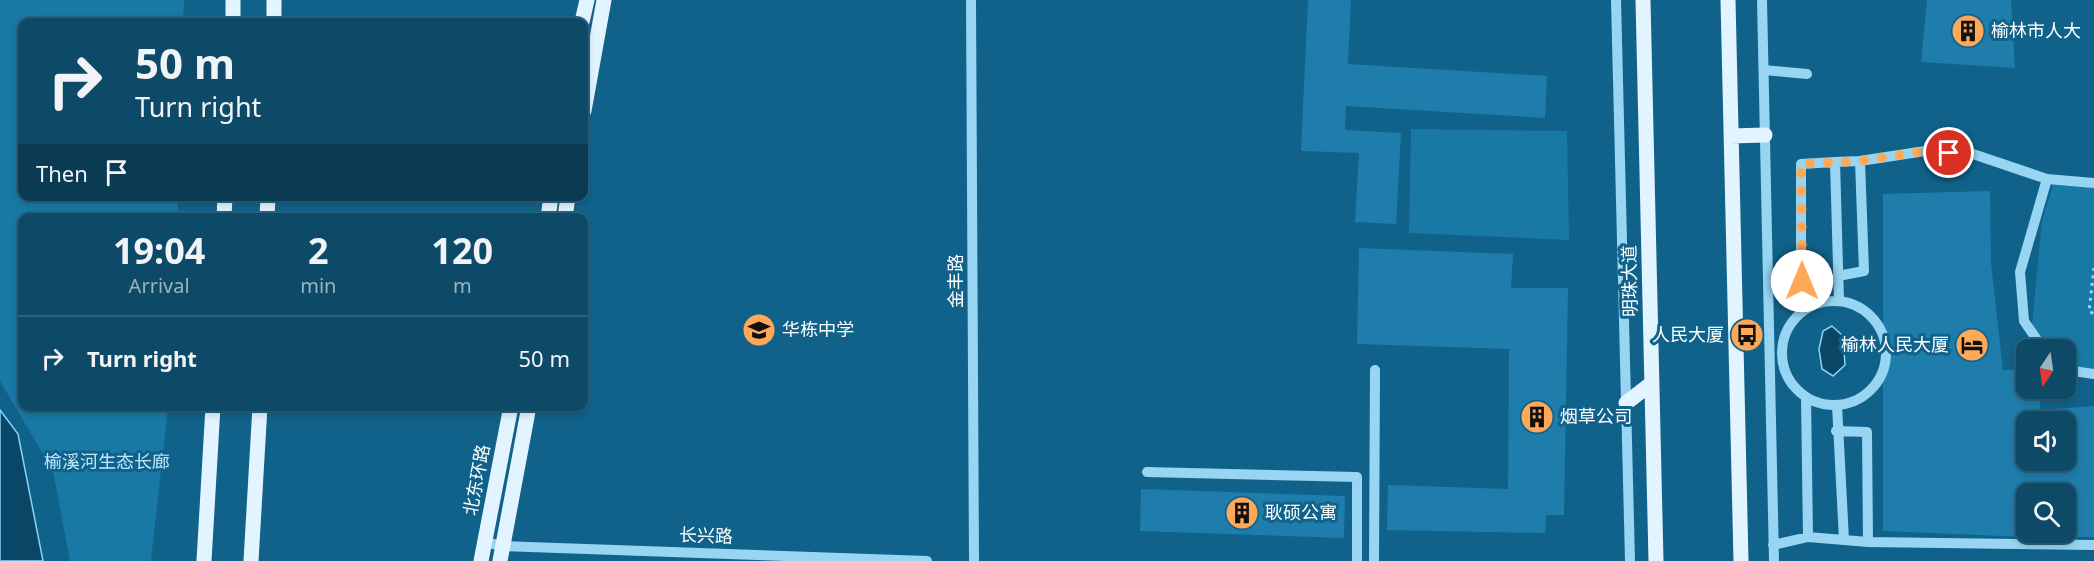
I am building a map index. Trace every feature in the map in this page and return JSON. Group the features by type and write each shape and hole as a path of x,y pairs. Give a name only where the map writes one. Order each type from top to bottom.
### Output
{"main road":[{"path":"232,18 233,0"},
{"path":"274,0 274,18"},
{"path":"583,18 587,0"},
{"path":"588,88 603,0"},
{"name":"明珠大道","path":"1643,0 1656,561"},
{"path":"1728,0 1740,561"},
{"path":"1731,136 1765,135"},
{"path":"1626,403 1652,383"},
{"path":"204,561 213,411"},
{"path":"251,561 260,411"},
{"name":"北东环路","path":"481,561 510,411"},
{"name":"北东环路","path":"501,553 528,411"}],"street":[{"name":"金丰路","path":"972,0 974,561"},
{"path":"1616,0 1630,561"},
{"path":"1762,0 1774,561"},
{"path":"1764,70 1807,74"},
{"path":"1806,309 1802,281 1801,164 1860,161 1925,151 1973,154 2047,179 2094,183"},
{"path":"1839,276 1864,271 1860,161"},
{"path":"1834,162 1839,301"},
{"path":"2036,339 2024,321 2020,272 2047,179"},
{"path":"1839,301 1856,305 1871,315 1881,329 1887,345 1886,362 1881,379 1870,392 1856,401 1836,405 1821,404 1806,397 1789,378 1781,353 1784,336 1793,320 1806,309 1822,302 1839,301"},
{"path":"1374,561 1375,370"},
{"path":"2076,371 2094,374"},
{"path":"1806,397 1808,537"},
{"path":"1836,405 1844,540"},
{"path":"1836,431 1867,432 1868,542"},
{"path":"1147,472 1357,477 1357,561"},
{"path":"1345,485 1357,485"},
{"path":"1773,545 1808,537 1868,542 2094,545"},
{"name":"长兴路","path":"484,542 501,553 927,561"}],"path":[{"path":"2094,268 2089,311 2094,314"}],"green space":[{"name":"榆溪河生态长廊","path":"0,0 184,0 183,18 18,18 18,201 178,201 178,213 18,213 18,411 168,411 151,561 70,561 53,471 0,381"},
{"path":"1411,129 1567,131 1569,240 1409,233"},
{"path":"2062,182 2094,188 2094,371 2076,369 2076,339 2042,339 2032,324 2042,221 2053,185"}],"shaded area":[{"path":"1832,326 1843,336 1845,365 1833,376 1822,369 1819,349 1823,331"},
{"path":"0,410 18,434 43,561 0,561"}],"building":[{"path":"1308,0 1351,0 1348,64 1547,76 1545,118 1346,106 1345,130 1401,133 1396,224 1355,222 1359,153 1301,151"},
{"name":"榆林市人大","path":"1927,0 2011,0 2015,68 1921,62"},
{"name":"榆林人民大厦","path":"1990,191 1991,263 2003,370 2016,369 2016,399 2040,399 2040,410 2094,406 2094,537 2076,537 2076,483 2016,483 2016,537 1883,531 1883,194"},
{"name":"烟草公司","path":"1359,248 1513,254 1511,288 1568,288 1564,515 1546,515 1545,533 1387,530 1388,485 1508,489 1509,349 1357,344"},
{"name":"耿硕公寓","path":"1141,489 1345,496 1344,538 1140,531"}],"place":[{"name":"榆林市人大","path":"1968,31"},
{"name":"华栋中学","path":"759,330"},
{"name":"人民大厦","path":"1747,335"},
{"name":"榆林人民大厦","path":"1972,345"},
{"name":"烟草公司","path":"1537,417"},
{"name":"耿硕公寓","path":"1242,513"}],"route":[{"path":"1802,281 1801,164 1860,161 1925,151 1949,153"}]}
